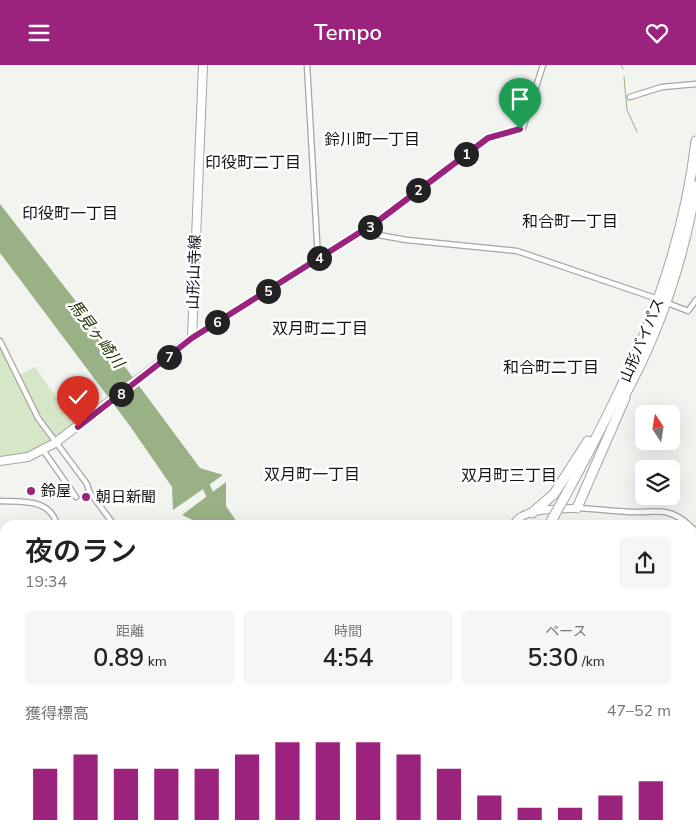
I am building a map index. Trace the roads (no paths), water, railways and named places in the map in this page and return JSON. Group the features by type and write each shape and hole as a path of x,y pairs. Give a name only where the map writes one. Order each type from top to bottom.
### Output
{"highway":[{"name":"山形バイパス","path":"663,301 682,228 696,141"},
{"name":"山形バイパス","path":"557,519 627,385 663,301 687,236 696,186"},
{"path":"577,508 627,385"},
{"path":"532,513 554,494 627,385"}],"main road":[{"name":"山形山寺線","path":"192,338 203,65"},
{"path":"0,461 23,458 55,443 192,338"}],"street":[{"path":"306,65 318,259"},
{"path":"192,338 361,232 488,138 523,128 543,65"},
{"path":"630,97 662,87 696,84"},
{"path":"361,232 408,240 517,251 688,311 696,300"},
{"path":"0,341 38,418 87,484 89,491 110,520"},
{"path":"43,450 76,497"},
{"path":"0,501 34,502 43,505 53,514 55,520"},
{"path":"518,520 522,516 532,513 577,508 636,512 661,511 672,513 682,520"}],"water":[{"path":"0,204 85,313 200,468 223,475 173,510 172,487 130,426 0,253"},
{"path":"226,482 226,506 236,520 192,520 182,515"}],"waterway":[{"path":"621,65 623,69"},
{"path":"624,77 627,110 637,132"},
{"name":"馬見ヶ崎川","path":"200,479 206,486 213,502"}],"place":[{"name":"鈴屋","path":"31,491"},
{"name":"朝日新聞","path":"86,497"}],"district":[{"name":"鈴川町一丁目","path":"372,140"},
{"name":"印役町二丁目","path":"253,163"},
{"name":"印役町一丁目","path":"70,214"},
{"name":"和合町一丁目","path":"570,222"},
{"name":"双月町二丁目","path":"320,329"},
{"name":"和合町二丁目","path":"551,368"},
{"name":"双月町一丁目","path":"312,475"},
{"name":"双月町三丁目","path":"509,476"}]}
